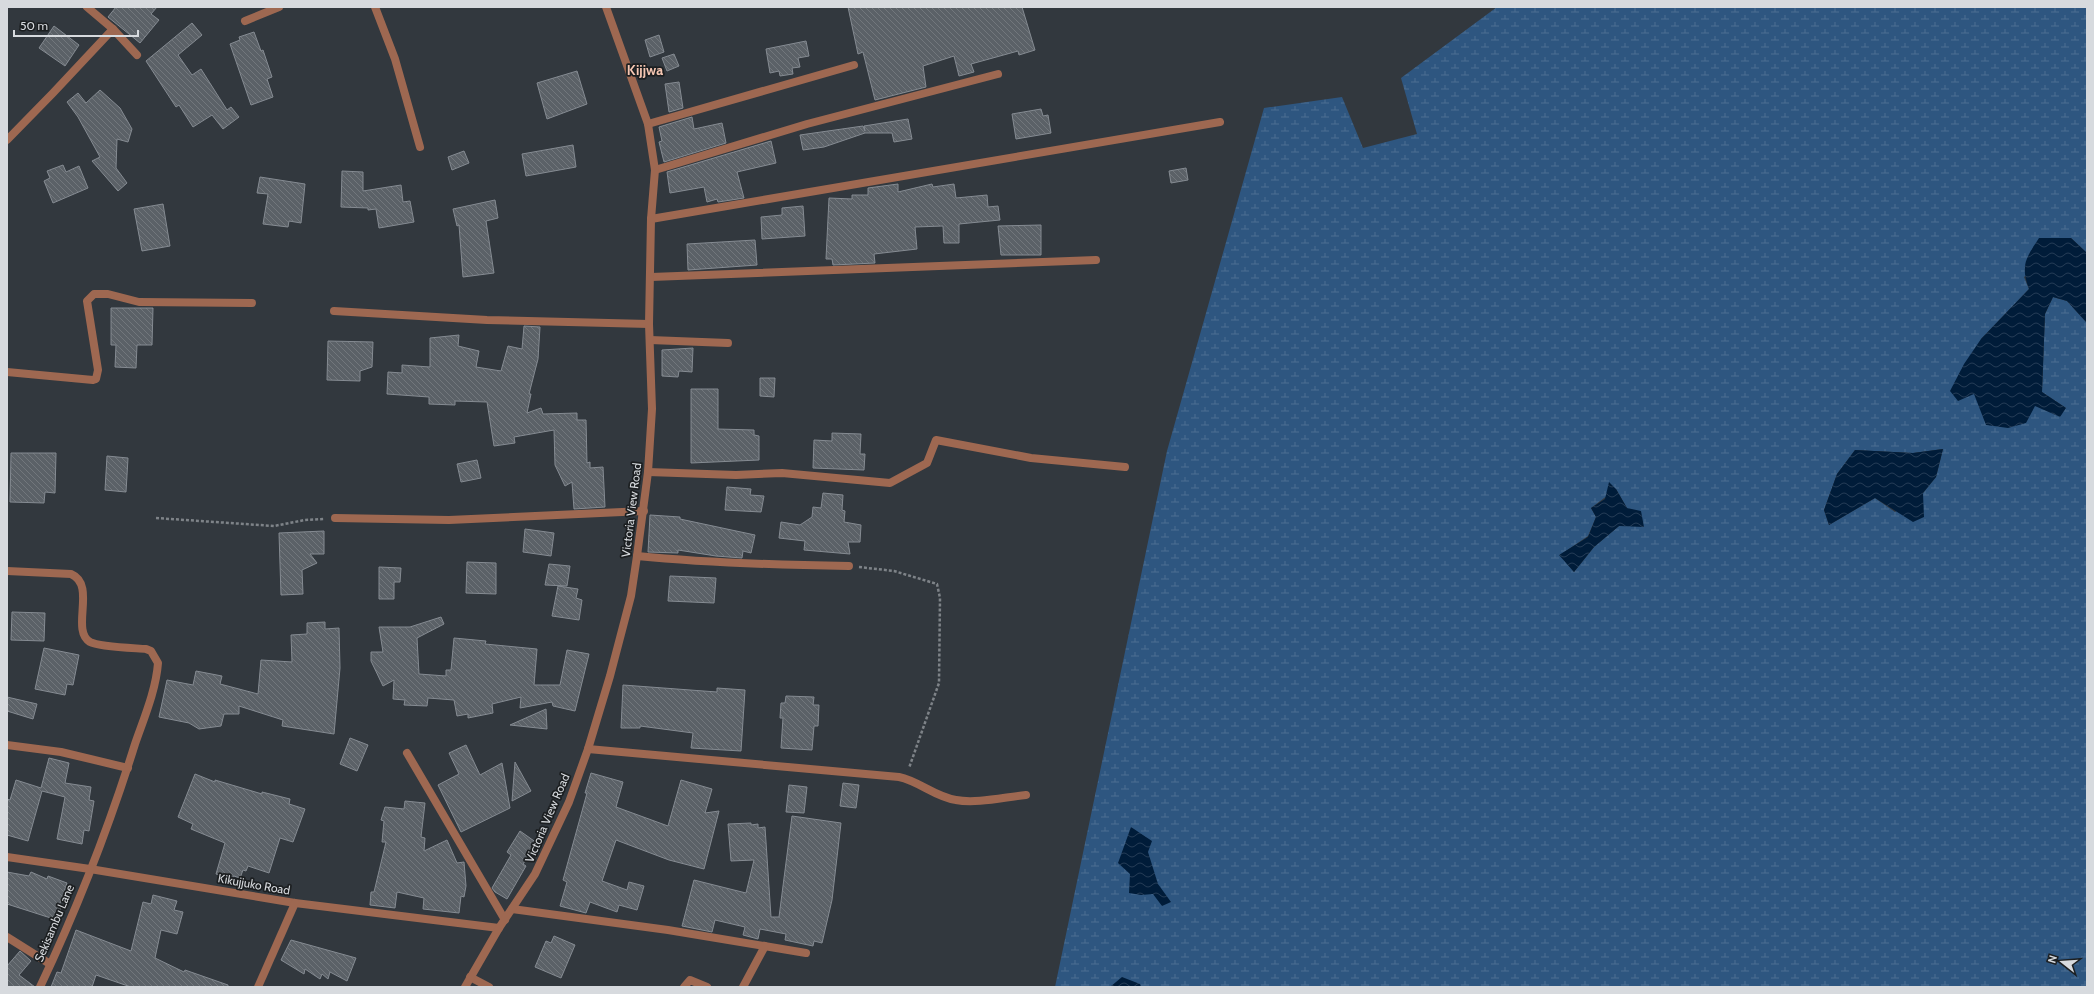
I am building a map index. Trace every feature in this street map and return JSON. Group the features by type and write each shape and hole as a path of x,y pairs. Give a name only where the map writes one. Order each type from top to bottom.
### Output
{"street":[{"path":"87,7 113,29 138,55"},
{"path":"245,21 279,7"},
{"path":"375,7 395,59 420,147"},
{"name":"Victoria View Road","path":"465,987 499,928 535,874 569,802 588,749 610,676 631,596 644,511 652,409 649,324 651,219 655,170 648,124 606,7"},
{"path":"7,140 53,94 113,29"},
{"path":"648,124 854,65"},
{"path":"655,170 808,124 998,74"},
{"path":"651,219 1220,122"},
{"path":"651,277 1096,260"},
{"path":"7,372 93,380 96,379 98,370 87,301 94,294 108,294 139,302 252,303"},
{"path":"334,311 487,320 649,324"},
{"path":"650,340 728,343"},
{"path":"648,472 736,475 782,473 890,483 927,463 936,440 1031,458 1125,467"},
{"path":"335,518 449,520 644,511"},
{"path":"637,556 734,564 849,566"},
{"name":"Sekisambu Lane","path":"7,570 71,574 76,576 83,588 83,629 89,641 146,649 151,651 156,656 158,663 157,672 128,768 90,869 40,987"},
{"path":"7,745 61,752 128,768"},
{"path":"588,749 906,778 956,800 970,801 1026,794"},
{"path":"407,753 504,920"},
{"name":"Kikujjuko Road","path":"7,857 90,869 295,903 499,928"},
{"path":"258,987 295,903"},
{"path":"512,909 668,930 806,953"},
{"path":"7,937 50,964"},
{"path":"743,987 765,946"},
{"path":"470,978 489,987"},
{"path":"684,987 690,980 707,987"}],"path":[{"path":"156,518 274,526 305,520 335,518"},
{"path":"849,566 894,571 937,584 940,598 939,683 906,778"}],"green space":[{"path":"1497,7 2087,7 2087,253 2071,238 2024,277 2029,289 1981,339 1974,394 2035,406 2066,408 2042,392 2045,314 2053,297 2067,301 2087,323 2087,987 1055,987 1167,451 1264,108 1342,97 1363,148 1417,134 1401,78","holes":["1943,449 1936,477 1923,493 1895,512 1875,498 1829,525 1824,510 1837,474 1855,450 1913,453","1616,489 1627,508 1619,526 1594,547 1574,572 1560,555 1588,536 1596,517 1591,508"]}],"water":[{"path":"2039,238 2071,238 2087,253 2087,323 2067,301 2053,297 2045,314 2042,392 2066,408 2060,417 2035,406 2026,423 2008,428 1986,425 1974,394 1958,401 1950,391 1964,364 1981,339 2029,289 2025,274 2026,262"},
{"path":"1943,449 1936,477 1923,493 1924,517 1913,522 1875,498 1829,525 1824,510 1837,474 1855,450 1913,453"},
{"path":"1609,482 1616,489 1627,508 1641,511 1644,527 1619,526 1594,547 1574,572 1559,555 1588,537 1596,517 1591,508 1605,499"},
{"path":"1131,827 1152,841 1148,852 1158,884 1171,902 1162,906 1153,894 1141,895 1129,893 1130,874 1118,863"},
{"path":"1122,977 1140,984 1141,987 1110,987"}],"building":[{"path":"116,7 157,7 151,14 159,20 140,43 108,17"},
{"path":"848,7 1022,7 1035,50 1019,55 1018,51 971,64 974,72 959,76 954,56 923,66 926,87 875,100 863,52 858,54"},
{"path":"192,23 202,35 178,55 192,75 201,69 227,110 231,107 239,117 223,129 212,115 193,127 179,105 176,107 146,61"},
{"path":"54,26 79,45 65,66 39,48"},
{"path":"254,32 261,51 263,50 272,77 267,79 273,97 251,105 230,44 240,40 239,37"},
{"path":"659,35 664,52 650,57 645,40"},
{"path":"806,41 809,56 798,58 800,67 792,68 793,74 780,76 779,71 770,73 766,49"},
{"path":"674,54 679,66 667,71 662,58"},
{"path":"577,71 587,104 547,119 537,83"},
{"path":"679,82 683,108 669,112 665,84"},
{"path":"100,90 120,108 132,129 128,142 117,139 116,168 127,183 118,191 92,161 100,157 78,117 67,102 78,93 86,103"},
{"path":"1041,109 1043,116 1048,115 1051,133 1016,139 1012,114"},
{"path":"692,117 694,129 722,123 726,143 664,162 659,142 662,141 659,127"},
{"path":"908,119 912,139 894,142 892,133 865,133 824,147 803,150 800,135 863,126 865,131 864,126"},
{"path":"771,141 776,163 737,172 744,198 718,202 717,199 707,202 704,187 670,193 667,172"},
{"path":"573,145 576,167 526,176 522,154"},
{"path":"464,151 469,163 452,170 448,157"},
{"path":"63,165 66,172 79,166 88,188 53,203 44,181 50,178 47,171"},
{"path":"1186,168 1188,180 1171,183 1169,171"},
{"path":"342,171 363,172 363,191 401,185 403,202 410,201 414,222 379,228 376,209 368,210 368,208 341,207"},
{"path":"260,177 305,184 301,223 289,221 288,227 263,224 268,194 257,193"},
{"path":"898,184 898,192 932,184 933,187 954,184 956,198 987,195 988,207 998,206 1000,220 959,224 959,243 944,243 943,226 915,227 917,249 874,254 875,263 833,265 832,259 826,259 829,198 852,199 852,195 868,195 868,188"},
{"path":"495,200 498,218 486,221 494,273 463,277 459,225 457,226 453,209"},
{"path":"163,204 170,246 142,251 134,209"},
{"path":"803,206 805,236 762,239 761,217 782,215 782,208"},
{"path":"1041,225 1041,255 1001,255 998,226"},
{"path":"755,240 757,265 688,270 687,244"},
{"path":"111,308 153,308 152,345 137,345 136,368 115,367 116,345 111,345"},
{"path":"524,326 540,327 538,359 529,394 531,394 527,413 541,408 543,414 577,413 577,420 586,420 587,463 590,462 590,468 603,467 605,507 574,509 572,482 565,486 555,465 554,430 514,437 515,443 494,446 487,402 455,401 455,405 429,404 429,397 387,394 388,372 402,373 402,365 430,367 430,338 459,335 458,346 479,351 476,367 501,371 508,346 522,349"},
{"path":"328,341 373,342 372,367 360,371 360,381 327,380"},
{"path":"693,348 692,372 679,371 678,377 662,376 662,350"},
{"path":"760,378 775,378 774,397 760,396"},
{"path":"691,389 718,389 718,429 754,430 754,435 759,436 759,460 691,463"},
{"path":"832,433 861,434 860,454 865,454 864,470 813,468 814,440 832,441"},
{"path":"11,453 56,453 55,493 45,492 44,503 10,502"},
{"path":"107,456 128,458 126,492 105,490"},
{"path":"477,460 481,478 461,482 457,464"},
{"path":"727,487 751,489 750,495 764,496 761,512 725,510"},
{"path":"823,493 843,495 842,510 845,511 844,522 861,525 860,542 848,542 850,554 804,550 805,541 779,538 781,522 800,525 812,517 813,507 821,508"},
{"path":"650,515 680,517 680,519 755,535 751,553 743,551 742,558 716,556 678,550 678,553 648,552"},
{"path":"525,529 554,533 551,556 523,552"},
{"path":"324,531 324,554 310,554 317,563 302,570 303,594 281,595 279,533"},
{"path":"467,562 496,563 496,594 466,593"},
{"path":"549,564 570,566 567,586 545,585"},
{"path":"379,567 401,568 400,582 394,582 394,599 379,599"},
{"path":"670,576 716,578 714,603 668,601"},
{"path":"558,586 578,589 576,598 582,600 579,620 552,616"},
{"path":"12,612 45,613 44,641 11,640"},
{"path":"441,617 444,624 417,638 419,674 446,676 446,670 451,670 454,638 486,641 485,644 537,649 534,685 560,685 567,650 589,654 575,711 553,706 552,702 520,708 521,697 492,704 493,713 468,718 468,714 457,716 454,700 428,698 427,706 404,705 405,700 393,699 394,680 383,686 371,661 371,652 383,652 379,627 410,627"},
{"path":"325,622 325,629 339,628 340,668 334,734 282,726 283,720 239,706 239,714 224,714 221,726 199,729 189,723 159,717 167,680 193,685 196,671 222,676 220,684 258,694 261,660 292,662 291,635 307,634 307,623"},
{"path":"44,648 79,655 73,685 67,684 65,695 35,689"},
{"path":"623,685 717,692 717,688 745,690 741,751 691,748 693,733 640,726 640,728 621,728"},
{"path":"786,696 814,697 813,705 819,705 818,726 814,726 812,750 781,748 783,718 780,718 781,703 785,703"},
{"path":"7,697 37,704 33,719 7,711"},
{"path":"546,709 547,729 510,725"},
{"path":"350,738 368,745 357,771 340,764"},
{"path":"466,745 480,775 502,763 510,808 461,832 438,785 459,774 449,753"},
{"path":"49,758 69,763 65,783 91,787 89,800 94,801 89,831 84,830 82,844 57,839 65,797 42,791 28,841 7,835 7,799 10,800 16,780 41,788"},
{"path":"515,762 531,791 512,801"},
{"path":"591,773 623,782 616,807 668,826 681,780 712,789 705,813 719,811 704,869 669,860 616,840 602,881 627,890 629,882 644,886 637,910 619,905 617,912 590,902 586,913 560,906 567,882 563,880"},
{"path":"195,774 215,782 215,780 262,794 262,792 290,799 289,804 305,809 293,842 280,838 269,873 248,866 246,871 243,870 240,878 234,876 233,879 216,874 225,843 191,829 193,824 178,817"},
{"path":"843,783 859,785 856,808 840,806"},
{"path":"789,785 807,787 804,813 786,812"},
{"path":"405,801 425,803 421,837 425,838 424,851 447,840 457,863 464,862 466,886 464,897 461,896 459,913 423,909 424,898 397,892 395,908 370,905 371,892 374,892 386,842 382,842 384,821 381,820 385,807 404,809"},
{"path":"792,816 841,823 832,900 822,943 814,941 813,946 785,940 786,934 760,929 758,939 743,935 745,927 715,920 712,932 682,926 694,880 746,893 754,860 731,861 728,824 751,823 751,825 758,824 758,828 765,827 771,917 779,917"},
{"path":"520,831 537,843 523,864 526,866 507,899 495,892 492,888 511,855 507,852"},
{"path":"7,872 29,876 31,872 47,879 48,876 67,883 59,906 61,907 57,920 7,904"},
{"path":"153,895 177,901 174,910 183,912 177,934 161,930 155,958 184,972 185,970 228,985 228,987 131,987 96,975 92,987 51,987 57,972 61,973 76,930 131,951 143,902 151,904"},
{"path":"554,936 575,945 561,978 535,967 546,941 551,943"},
{"path":"291,940 356,958 347,981 330,972 328,979 322,974 320,979 305,969 304,974 281,960"},
{"path":"20,951 31,961 19,975 35,987 7,987 7,966"}],"district":[{"name":"Kijjwa","path":"645,70"}]}
